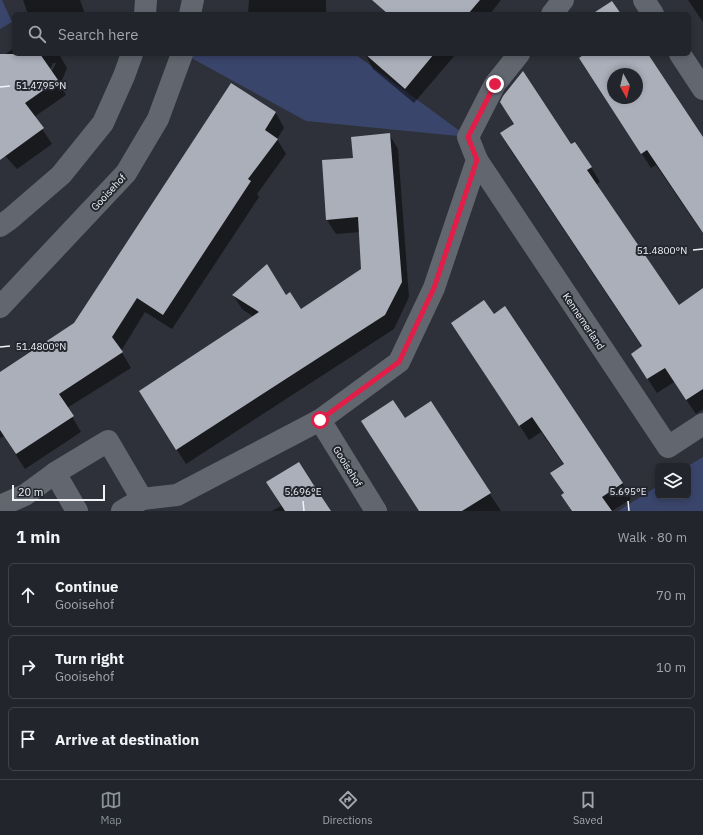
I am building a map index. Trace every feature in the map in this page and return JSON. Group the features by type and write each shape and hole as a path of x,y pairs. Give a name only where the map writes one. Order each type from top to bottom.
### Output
{"street":[{"path":"145,12 146,0"},
{"path":"190,12 193,0"},
{"path":"554,12 563,0"},
{"path":"644,0 652,12"},
{"path":"0,226 10,220 61,175 103,122 131,56"},
{"name":"Gooisehof","path":"0,307 126,173 158,119 181,56"},
{"path":"122,511 142,499 177,495 320,420 399,362 434,288 477,160 468,137 495,84 517,56"},
{"path":"681,56 703,89"},
{"name":"Kennemerland","path":"477,160 668,447 703,424"},
{"name":"Gooisehof","path":"320,420 376,511"},
{"path":"0,506 25,495 55,472 108,441 142,499"},
{"path":"55,472 77,511"}],"shaded area":[{"path":"0,0 2,0 12,22 0,29"},
{"path":"188,56 358,56 468,137 306,121"},
{"path":"703,457 703,511 618,511 655,488 655,499 691,499 691,464"}],"building":[{"path":"372,0 480,0 470,12 386,12"},
{"path":"612,1 620,12 595,12"},
{"path":"0,54 12,54 12,56 41,56 58,80 25,103 44,128 0,160"},
{"path":"367,56 432,56 405,89"},
{"path":"582,56 649,56 703,137 703,233 647,150 641,154 609,104 643,104 643,68 607,68 607,101 579,58"},
{"path":"523,71 571,144 575,142 592,167 587,170 679,305 703,288 703,389 686,400 665,368 647,379 631,354 642,346 500,133 514,124 500,102"},
{"path":"231,83 276,112 265,130 278,139 248,179 251,181 163,315 137,298 112,337 123,352 59,394 74,416 16,454 0,430 0,372 74,323"},
{"path":"390,133 402,282 385,315 176,450 139,391 259,312 232,295 267,264 286,295 290,292 301,309 361,269 358,217 326,220 322,160 353,158 351,137"},
{"path":"484,300 494,314 505,306 623,483 602,497 612,511 572,511 561,495 564,493 550,473 564,464 532,417 519,426 451,323"},
{"path":"393,400 405,418 431,401 491,493 462,511 419,511 361,421"},
{"path":"299,462 331,511 285,511 266,482"}],"route":[{"path":"320,420 399,362 434,288 477,160 468,137 495,84"}]}
